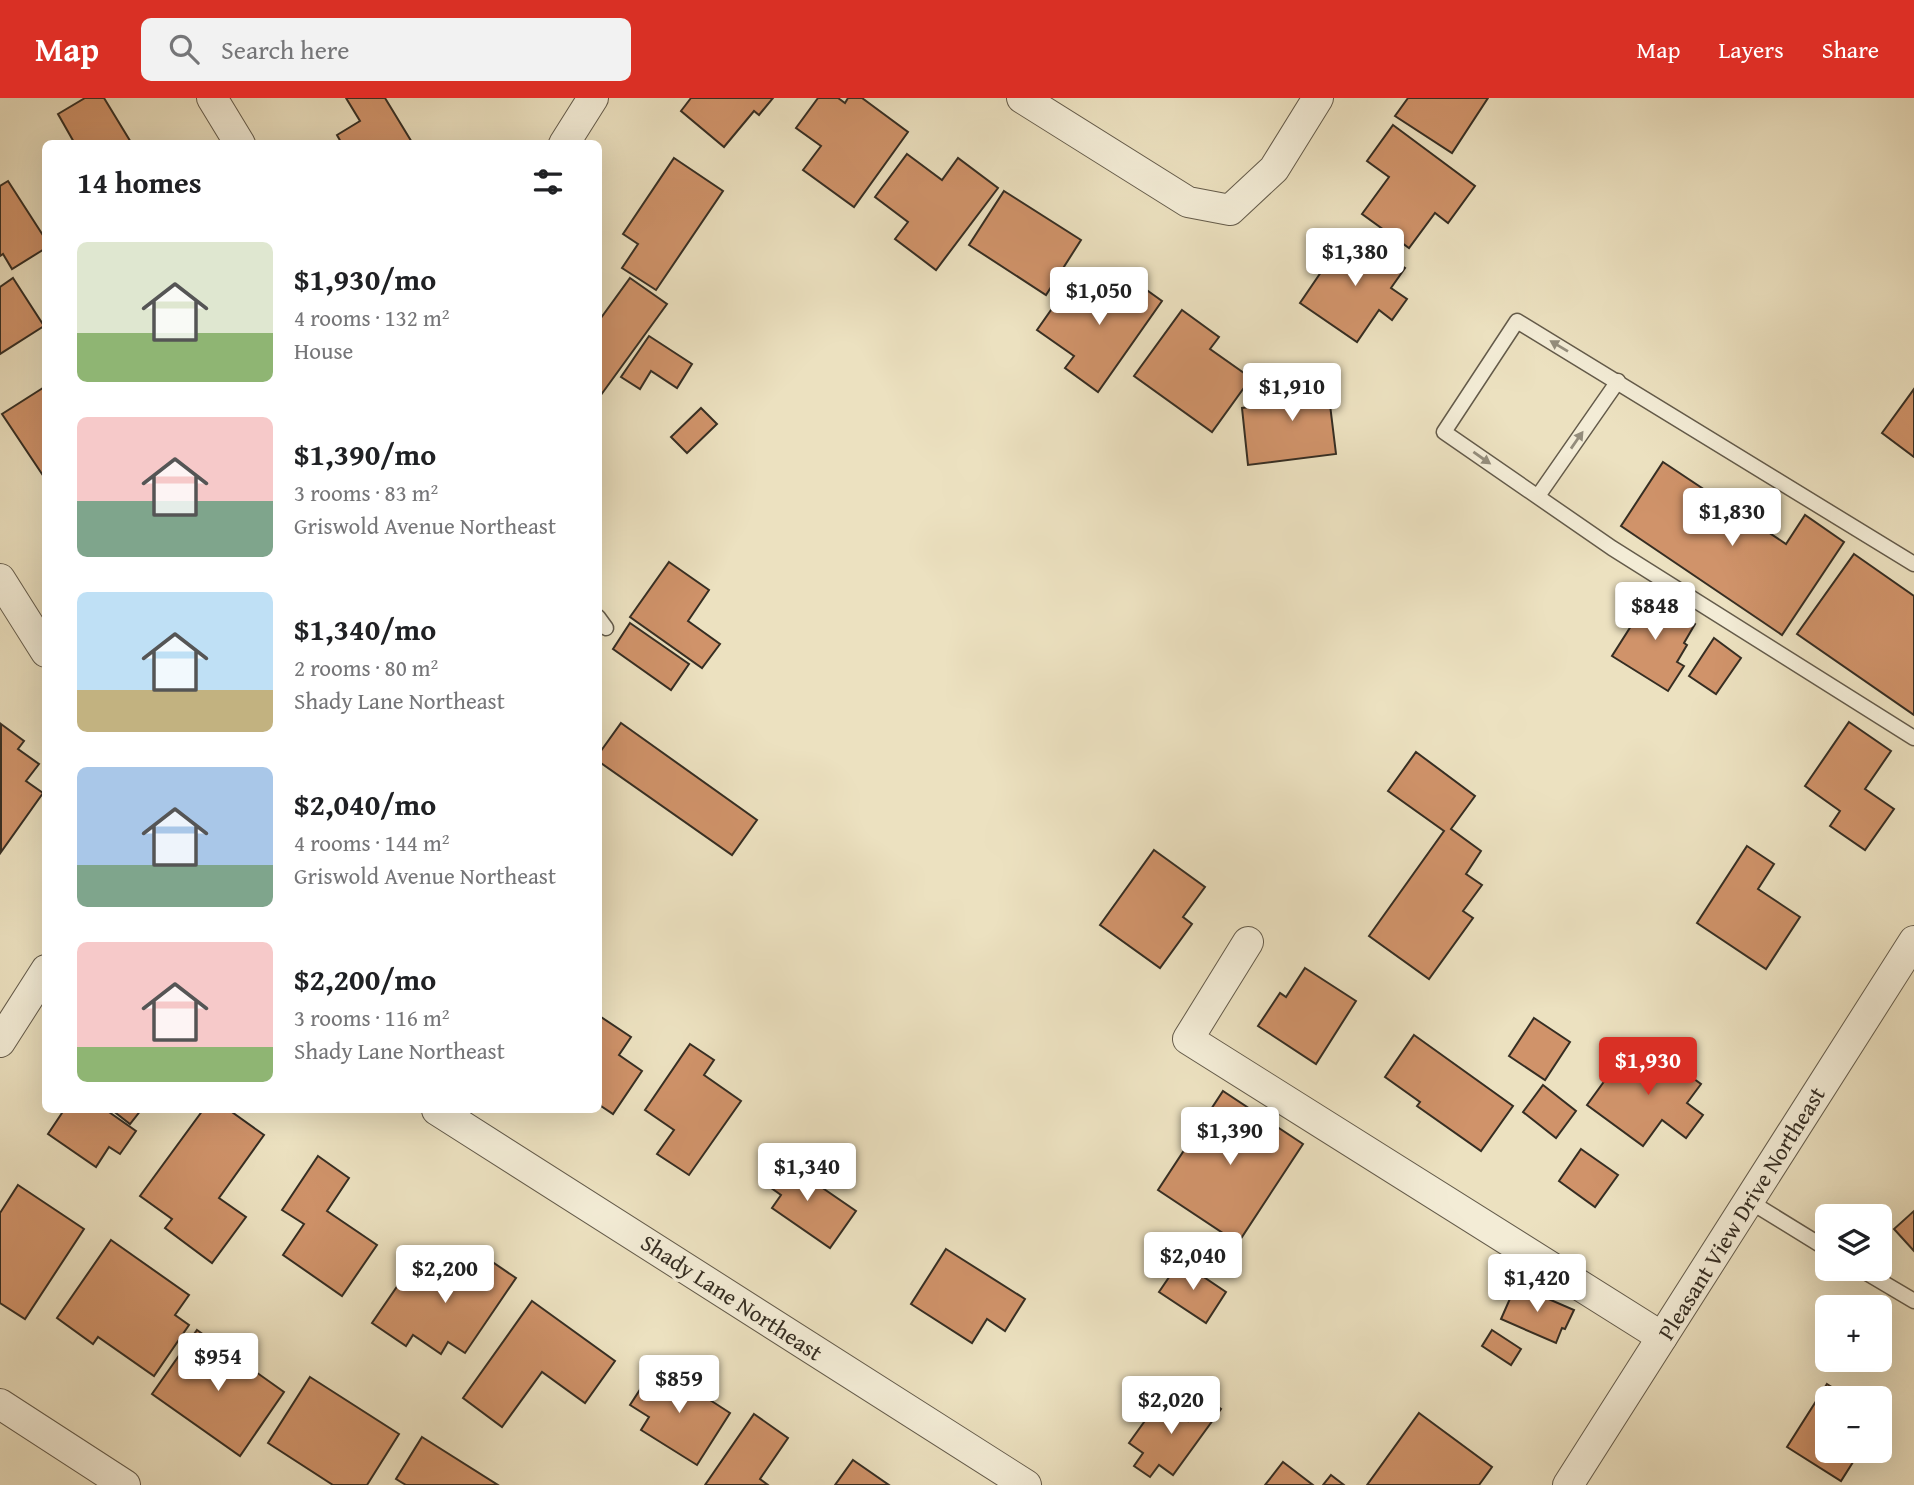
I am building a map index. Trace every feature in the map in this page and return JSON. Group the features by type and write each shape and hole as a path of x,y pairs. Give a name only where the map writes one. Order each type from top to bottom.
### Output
{"street":[{"path":"212,98 238,140"},
{"path":"567,140 593,98"},
{"path":"1022,98 1188,202 1230,210 1274,169 1318,98"},
{"path":"0,579 42,646"},
{"name":"Pleasant View Drive Northeast","path":"1568,1485 1914,941"},
{"path":"1248,942 1188,1039 1662,1337"},
{"path":"0,1042 42,976"},
{"name":"Shady Lane Northeast","path":"442,1113 1026,1485"},
{"path":"0,1404 125,1485"}],"lane":[{"path":"1914,564 1517,321 1444,432 1612,548 1914,738"},
{"path":"1538,496 1618,381"},
{"path":"1749,1201 1815,1242"},
{"path":"1880,1281 1914,1301"}],"building":[{"path":"85,98 104,98 130,140 73,140 58,114"},
{"path":"346,98 385,98 411,140 340,140 337,135 360,121"},
{"path":"691,98 773,98 759,115 754,111 724,147 681,111"},
{"path":"818,98 838,98 845,103 848,98 862,98 908,132 854,207 803,170 821,146 796,128"},
{"path":"1408,98 1488,98 1452,153 1395,116"},
{"path":"1393,125 1475,186 1448,223 1435,213 1409,248 1362,214 1389,177 1367,161"},
{"path":"907,154 942,180 958,158 998,188 936,270 895,239 908,222 875,197"},
{"path":"674,158 723,191 656,290 622,268 638,244 623,234"},
{"path":"8,181 42,234 42,250 12,269 3,254 0,256 0,186"},
{"path":"1004,191 1081,240 1046,295 969,245"},
{"path":"1349,231 1405,268 1391,288 1407,299 1392,320 1379,310 1357,342 1300,303"},
{"path":"1120,271 1162,301 1098,392 1065,368 1074,356 1037,330 1070,283 1098,303"},
{"path":"13,278 42,323 42,327 0,354 0,287"},
{"path":"630,278 667,304 602,393 602,316"},
{"path":"1182,310 1219,337 1210,349 1251,378 1212,432 1134,376"},
{"path":"649,336 692,364 677,388 651,371 640,389 621,377"},
{"path":"1326,372 1336,454 1248,465 1242,408 1286,403 1283,377"},
{"path":"42,389 42,474 2,414"},
{"path":"1914,389 1914,457 1882,433"},
{"path":"701,408 717,424 687,453 671,437"},
{"path":"1663,462 1786,544 1805,515 1844,542 1782,635 1621,526"},
{"path":"1854,554 1914,596 1914,715 1797,634"},
{"path":"669,562 709,590 688,621 720,644 702,668 630,617"},
{"path":"1645,593 1695,624 1677,662 1684,666 1668,691 1612,656 1638,615 1633,612"},
{"path":"630,623 689,664 671,690 613,649"},
{"path":"1714,638 1741,658 1716,694 1689,676"},
{"path":"1849,722 1891,751 1865,789 1894,809 1865,850 1830,826 1840,811 1805,786"},
{"path":"621,723 757,820 732,855 602,764 602,749"},
{"path":"1,724 24,741 18,749 39,764 26,781 42,794 1,852"},
{"path":"1416,752 1475,796 1451,829 1481,851 1466,874 1482,885 1463,911 1473,918 1429,979 1369,936 1444,831 1388,791"},
{"path":"1747,846 1774,864 1758,889 1800,917 1766,969 1697,923"},
{"path":"1154,850 1205,887 1183,917 1192,924 1160,968 1100,925"},
{"path":"1305,968 1356,1001 1316,1064 1258,1026 1280,993 1286,997"},
{"path":"602,1018 631,1037 619,1055 642,1071 613,1114 602,1107"},
{"path":"1534,1018 1570,1042 1545,1080 1509,1056"},
{"path":"1414,1035 1513,1106 1481,1151 1417,1106 1420,1102 1385,1077"},
{"path":"690,1044 714,1060 704,1075 741,1101 689,1175 657,1154 674,1130 645,1110"},
{"path":"1647,1045 1701,1084 1687,1103 1703,1115 1686,1138 1662,1120 1643,1146 1587,1105 1619,1061 1630,1070"},
{"path":"1543,1085 1576,1111 1556,1138 1523,1112"},
{"path":"1223,1091 1303,1144 1238,1243 1158,1190"},
{"path":"62,1113 110,1113 136,1131 120,1154 109,1147 96,1167 48,1134"},
{"path":"116,1113 139,1113 130,1124"},
{"path":"201,1113 233,1113 264,1135 219,1198 246,1217 212,1263 165,1228 172,1219 140,1196"},
{"path":"1581,1149 1618,1175 1595,1207 1559,1181"},
{"path":"318,1156 349,1178 327,1211 377,1245 342,1296 283,1255 304,1224 282,1210"},
{"path":"776,1156 856,1211 830,1248 772,1208 781,1195 760,1180"},
{"path":"18,1185 84,1229 25,1319 0,1303 0,1213"},
{"path":"1914,1211 1914,1251 1894,1229"},
{"path":"111,1240 189,1295 175,1315 189,1325 154,1376 98,1337 93,1344 57,1318"},
{"path":"946,1249 1025,1299 1005,1331 987,1319 972,1343 911,1304"},
{"path":"456,1254 474,1267 482,1255 516,1278 465,1353 448,1342 441,1354 413,1335 406,1346 372,1323 409,1269 434,1287"},
{"path":"1180,1261 1226,1292 1206,1323 1159,1292"},
{"path":"1516,1285 1574,1310 1556,1343 1501,1319"},
{"path":"532,1301 615,1361 585,1403 542,1372 502,1427 463,1398"},
{"path":"197,1330 284,1392 240,1456 152,1394"},
{"path":"1492,1330 1521,1349 1511,1365 1482,1346"},
{"path":"656,1365 730,1413 697,1465 641,1430 649,1417 630,1405"},
{"path":"310,1377 399,1434 367,1485 333,1485 268,1443"},
{"path":"1205,1397 1221,1409 1173,1475 1159,1465 1150,1477 1134,1466 1143,1453 1129,1443 1160,1400 1188,1421"},
{"path":"1815,1403 1815,1463 1852,1463 1841,1481 1787,1447"},
{"path":"1419,1413 1492,1467 1479,1485 1367,1485"},
{"path":"754,1414 788,1438 760,1479 768,1485 705,1485"},
{"path":"422,1437 498,1485 406,1485 396,1479"},
{"path":"853,1460 889,1485 835,1485"},
{"path":"1283,1462 1313,1485 1265,1485"},
{"path":"1331,1475 1344,1485 1323,1485"}]}
